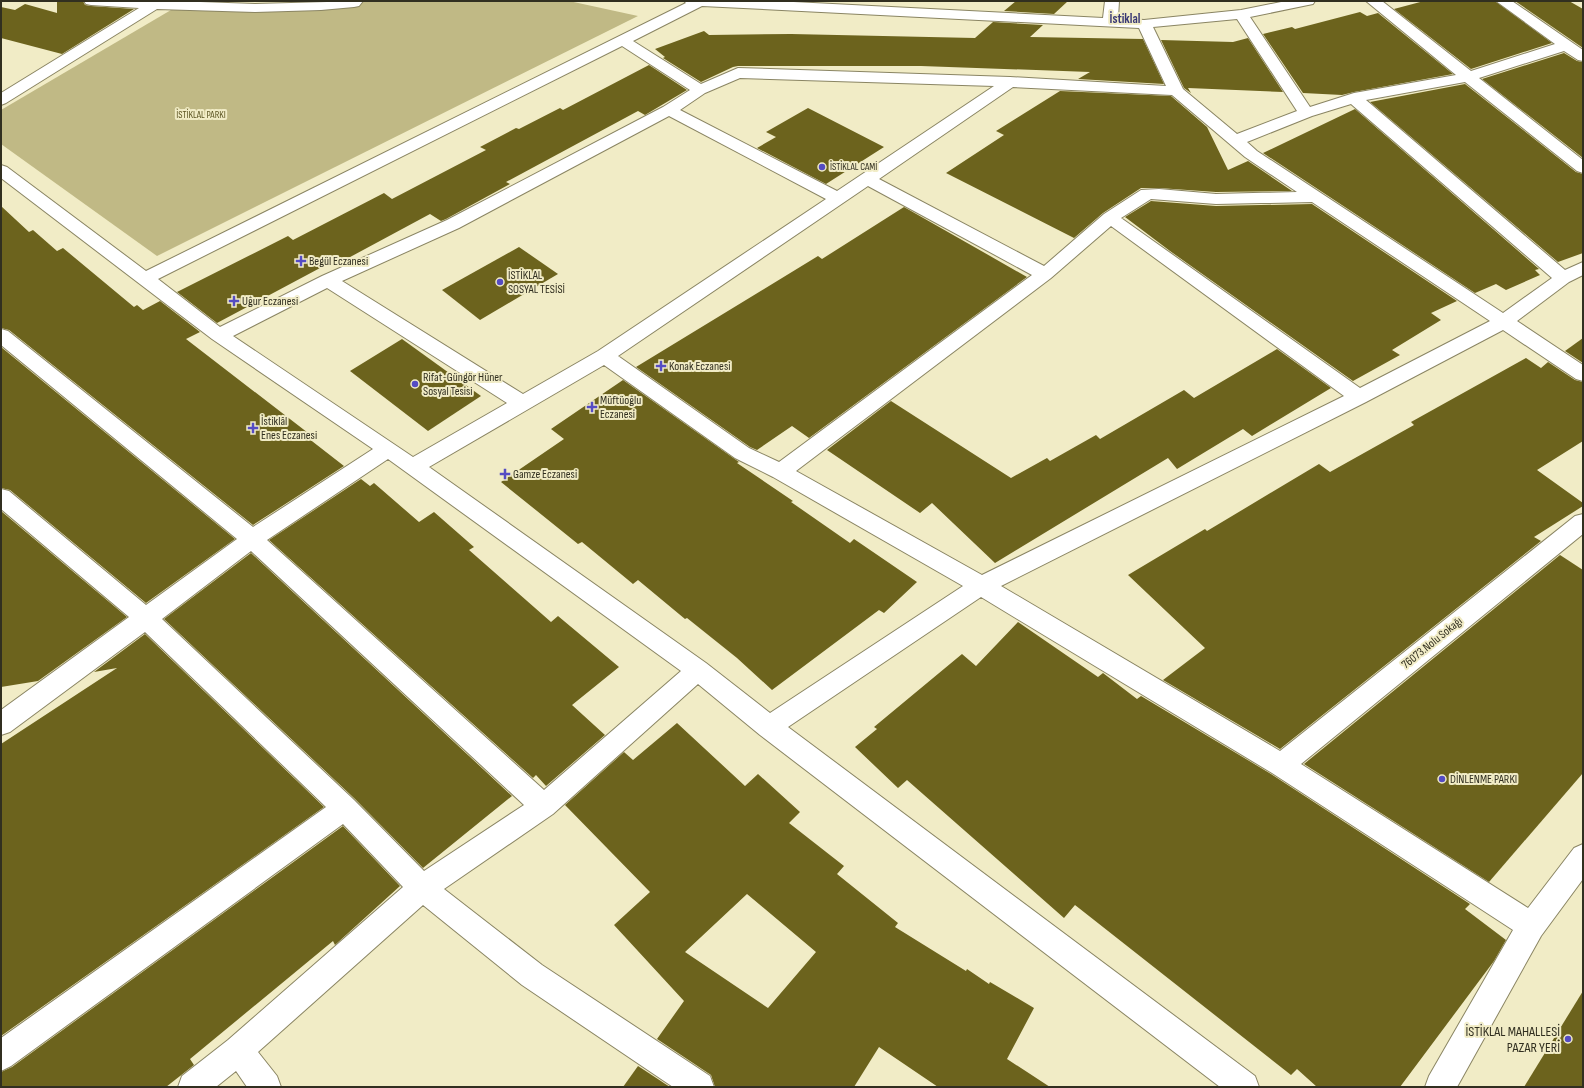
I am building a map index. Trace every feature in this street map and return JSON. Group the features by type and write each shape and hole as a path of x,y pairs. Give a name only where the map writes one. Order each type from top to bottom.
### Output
{"street":[{"path":"91,1 155,4 324,6 354,3 356,1"},
{"path":"1110,22 1112,1"},
{"path":"144,279 695,2 908,7 1144,24 1242,14 1308,1"},
{"path":"1373,1 1583,168"},
{"path":"1503,1 1583,56"},
{"path":"1,100 155,4"},
{"path":"1242,14 1306,113"},
{"path":"1144,24 1176,91 1251,154 1583,374"},
{"path":"622,40 700,90"},
{"path":"1235,141 1306,113 1354,98 1468,77 1567,46"},
{"path":"219,335 328,280 453,224 669,110 700,90 738,73 1010,82 1176,91"},
{"path":"412,467 605,356 1010,82"},
{"path":"1354,98 1563,278"},
{"path":"669,110 839,199"},
{"path":"1,170 219,335 388,449 698,670 769,726 1244,1087"},
{"path":"867,179 1045,274"},
{"path":"780,472 1045,274 1110,218 1147,194 1216,199 1315,197"},
{"path":"1110,218 1359,397"},
{"path":"769,726 981,586 1359,397 1503,322 1563,278 1583,268"},
{"path":"328,280 523,404"},
{"path":"1,335 252,539 544,806"},
{"path":"605,356 742,453 780,472 981,586 1281,765 1531,926"},
{"path":"1,724 252,539 388,449"},
{"path":"1,497 146,618 345,808 422,888 532,976 699,1087"},
{"name":"76073.Nolu Sokağı","path":"1281,765 1583,522"},
{"path":"193,1087 238,1050 422,888 544,806 698,670"},
{"path":"1,1056 345,808"},
{"path":"1440,1087 1531,926 1583,857"},
{"path":"238,1050 266,1087"}],"green space":[{"name":"İSTİKLAL PARKI","path":"327,1 569,1 638,16 157,256 1,144 1,110 171,10"}],"building":[{"path":"57,1 83,1 85,5 91,6 134,9 62,54 1,38 1,7 15,10 25,4 57,13"},
{"path":"1016,1 1068,1 1054,14 1004,11"},
{"path":"1424,1 1495,1 1552,43 1471,69 1394,9"},
{"path":"1515,1 1569,1 1583,9 1583,48"},
{"path":"1360,12 1367,16 1378,13 1453,74 1342,95 1303,93 1263,34 1292,27 1295,29"},
{"path":"993,22 1043,25 1030,37 1143,39 1164,84 1078,79 1090,72 921,66 738,66 701,82 663,58 665,57 655,49 704,31 709,35 791,34 975,38"},
{"path":"1248,38 1283,92 1188,88 1191,93 1184,88 1161,40 1233,42"},
{"path":"1564,53 1577,61 1583,62 1583,158 1482,79"},
{"path":"649,65 687,90 645,115 638,111 506,182 510,184 446,219 441,221 430,214 339,263 335,260 217,323 177,292 288,236 293,240 384,193 392,199 486,150 480,147 516,128 519,129 560,108 563,110"},
{"path":"1465,84 1576,172 1583,174 1583,253 1558,262 1370,102"},
{"path":"1060,91 1171,96 1207,127 1228,170 1248,161 1292,191 1216,192 1141,188 1103,213 1074,238 946,173 1004,135 996,131"},
{"name":"İSTİKLAL CAMİ","path":"808,108 884,147 826,184 757,148 776,137 766,132"},
{"path":"1355,109 1539,269 1535,270 1540,275 1506,290 1496,284 1475,293 1263,153"},
{"path":"1151,201 1216,206 1312,204 1457,301 1431,313 1441,320 1392,350 1400,355 1353,381 1170,251 1125,217"},
{"path":"1,206 29,232 33,230 57,251 63,248 134,307 137,305 143,310 160,301 200,332 186,339 312,436 308,438 344,466 253,525 9,330 1,328"},
{"path":"904,207 1027,277 809,438 792,426 757,450 750,447 636,367 818,256 822,259"},
{"name":"İSTİKLAL SOSYAL TESİSİ","path":"519,247 558,274 480,320 442,290"},
{"path":"1583,338 1583,363 1565,351"},
{"name":"Rifat-Güngör Hüner Sosyal Tesisi","path":"402,339 481,396 428,431 350,371"},
{"path":"1,347 235,539 146,603 10,490 1,488"},
{"path":"1277,349 1331,388 1252,436 1243,429 1177,469 1168,458 995,563 932,503 920,513 827,450 891,401 1011,478 1047,458 1050,461 1096,435 1100,439 1184,390 1194,398"},
{"path":"1526,358 1541,368 1548,362 1575,380 1583,382 1583,441 1537,470 1583,503 1583,506 1534,537 1541,541 1280,749 1163,680 1205,648 1128,575 1205,529 1207,531 1319,464 1330,472 1414,425 1411,422"},
{"path":"623,380 850,543 854,539 917,582 884,613 879,610 772,690 737,658 687,618 685,619 638,580 633,584 582,542 578,544 501,482 564,439 551,429"},
{"path":"361,479 370,486 374,483 419,522 434,512 474,547 469,550 551,622 558,616 619,667 572,705 605,735 546,786 536,775 533,778 269,540"},
{"path":"1,511 127,617 38,681 1,687"},
{"path":"251,553 512,796 423,868 355,799 164,619"},
{"path":"1560,555 1583,570 1583,773 1489,882 1304,764"},
{"path":"1018,622 1098,677 1103,673 1137,699 1141,696 1271,774 1470,904 1465,909 1506,940 1494,961 1400,1087 1317,1087 1297,1069 1291,1075 1075,905 1064,918 907,780 898,788 855,747 877,729 874,727 962,654 976,666"},
{"path":"145,634 324,807 1,1036 1,744 117,668 94,672"},
{"path":"677,723 745,786 758,774 800,812 789,823 844,866 837,874 898,923 895,927 966,971 967,969 989,984 990,982 1034,1008 1007,1059 1050,1087 938,1087 879,1047 854,1087 715,1087 711,1075 657,1039 684,1001 614,925 650,892 565,805 624,752 633,760","holes":["747,894 816,952 768,1008 685,952"]},
{"path":"343,826 400,886 335,945 333,941 190,1059 194,1065 166,1087 1,1087 1,1072 12,1067"},
{"name":"İSTİKLAL MAHALLESİ PAZAR YERİ","path":"1583,991 1583,1087 1524,1087"},
{"path":"638,1066 670,1087 623,1087"}],"place":[{"name":"İSTİKLAL CAMİ","path":"822,167"},
{"name":"Begül Eczanesi","path":"301,261"},
{"name":"İSTİKLAL SOSYAL TESİSİ","path":"500,282"},
{"name":"Uğur Eczanesi","path":"234,301"},
{"name":"Konak Eczanesi","path":"661,366"},
{"name":"Rifat-Güngör Hüner Sosyal Tesisi","path":"415,384"},
{"name":"Müftüoğlu Eczanesi","path":"592,407"},
{"name":"İstiklâl Enes Eczanesi","path":"253,428"},
{"name":"Gamze Eczanesi","path":"505,474"},
{"name":"DİNLENME PARKI","path":"1442,779"},
{"name":"İSTİKLAL MAHALLESİ PAZAR YERİ","path":"1568,1039"}],"district":[{"name":"İstiklal","path":"1125,19"}]}
